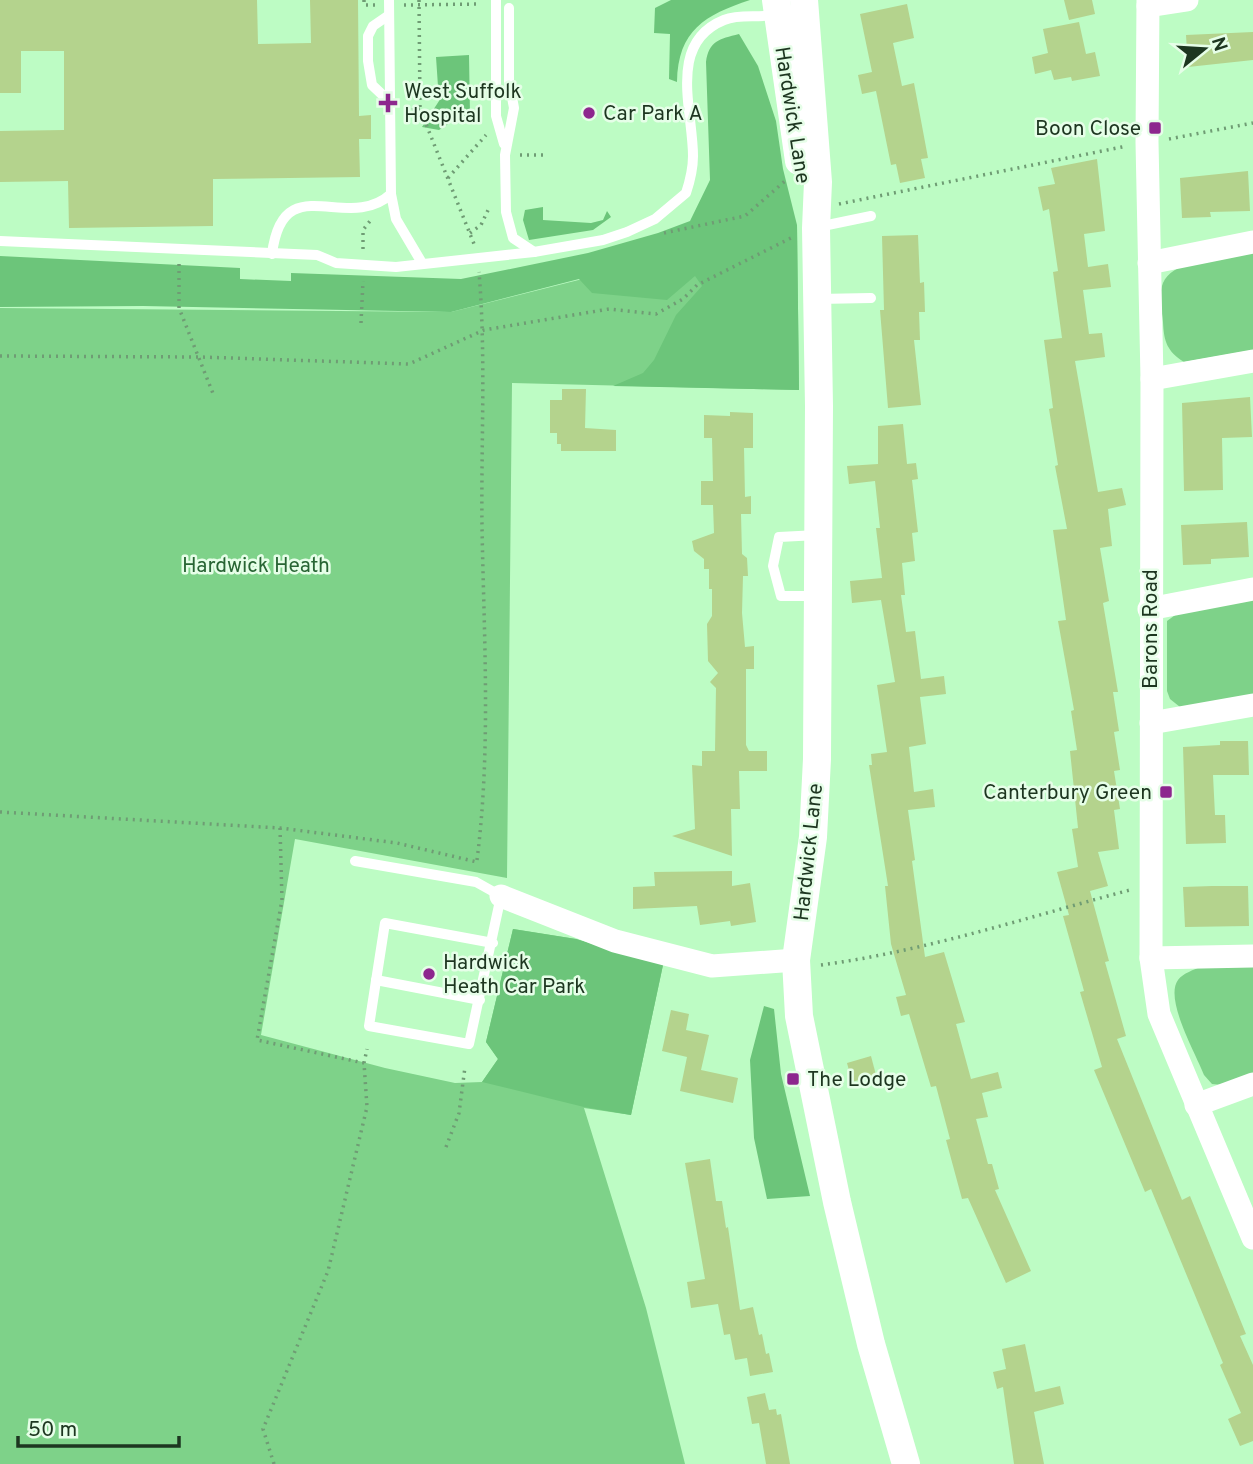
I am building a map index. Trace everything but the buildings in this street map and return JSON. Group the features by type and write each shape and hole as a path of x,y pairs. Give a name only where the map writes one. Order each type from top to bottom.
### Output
{"street":[{"name":"Hardwick Lane","path":"804,0 818,182 814,222 818,299 818,596 817,759 805,963 799,1016 828,1162 871,1344 906,1464"},
{"path":"1148,3 1187,0"},
{"name":"Barons Road","path":"1148,3 1147,142 1152,379 1149,609 1151,958 1159,1014 1253,1238"},
{"name":"Hardwick Lane","path":"775,8 800,170 814,222"},
{"path":"1149,263 1253,242"},
{"path":"1152,379 1253,361"},
{"path":"1149,609 1253,589"},
{"path":"1151,723 1253,705"},
{"path":"501,895 615,941 712,966 805,963"},
{"path":"1151,958 1253,956"},
{"path":"1196,1105 1253,1084"}],"lane":[{"path":"389,0 391,194 396,219 422,263"},
{"path":"491,2 496,116 505,146"},
{"path":"509,8 509,81 514,107 505,146 506,212 513,238 534,251"},
{"path":"0,241 317,256 336,263 396,267 478,259 603,240 627,232 676,205 686,193 691,174 687,65 693,46 706,30 725,20 775,8"},
{"path":"389,15 373,26 368,36 368,61 372,85 391,103"},
{"path":"272,254 275,231 285,214 301,207 358,207 380,204 391,194"},
{"path":"814,222 871,216"},
{"path":"818,299 871,298"},
{"path":"818,535 779,537 774,566 780,596 818,596"},
{"path":"355,861 476,882 501,895 493,943 469,1044 369,1026 385,923 493,943"},
{"path":"376,980 480,1000"}],"path":[{"path":"419,0 420,109 478,259 484,330 481,410 485,794 476,882"},
{"path":"433,5 491,2"},
{"path":"0,356 200,357 410,364 484,330 609,309 656,314 683,299 696,285 814,222 1147,142 1253,123"},
{"path":"448,178 489,130"},
{"path":"661,234 745,216 800,170"},
{"path":"179,250 179,308 214,396"},
{"path":"0,812 280,828 397,843 477,860"},
{"path":"280,828 282,900 257,1040 364,1063"},
{"path":"805,963 865,959 1149,885"},
{"path":"274,1464 263,1429 328,1272 368,1107 364,1063 367,1049"},
{"path":"446,1147 459,1113 465,1067"}],"green space":[{"path":"671,0 750,0 720,12 697,27 682,49 677,82 669,79 670,34 654,33 655,8"},
{"path":"739,34 758,66 776,121 783,169 797,225 799,390 613,386 643,373 654,360 676,315 702,286 695,276 667,300 592,293 579,279 451,312 143,306 0,307 0,256 240,268 240,279 291,281 291,273 461,279 588,253 658,233 690,221 710,180 707,55 716,42"},
{"path":"469,55 470,115 459,117 439,130 422,127 439,101 436,57"},
{"path":"543,207 543,220 591,223 603,220 607,211 611,217 593,230 529,240 523,220 525,210"},
{"name":"Hardwick Heath","path":"797,225 799,390 512,383 507,878 295,839 261,1035 385,1068 455,1083 482,1082 498,1059 486,1042 513,929 576,939 663,965 631,1115 584,1108 646,1308 685,1464 0,1464 0,308 451,312"},
{"path":"1253,251 1253,350 1184,362 1170,350 1166,341 1161,303 1163,283 1169,274 1190,263"},
{"path":"1253,597 1253,696 1180,707 1170,699 1167,691 1167,621 1178,613"},
{"path":"513,929 576,939 663,965 631,1115 584,1107 482,1082 498,1059 486,1042"},
{"path":"1202,966 1253,966 1253,1074 1222,1085 1212,1084 1204,1075 1183,1027 1175,1000 1178,980"},
{"path":"764,1006 774,1009 781,1074 810,1196 767,1199 754,1138 750,1060"}],"place":[{"name":"West Suffolk Hospital","path":"388,103"},
{"name":"Car Park A","path":"589,113"},
{"name":"Boon Close","path":"1155,128"},
{"name":"Canterbury Green","path":"1166,792"},
{"name":"Hardwick Heath Car Park","path":"429,974"},
{"name":"The Lodge","path":"793,1079"}]}
